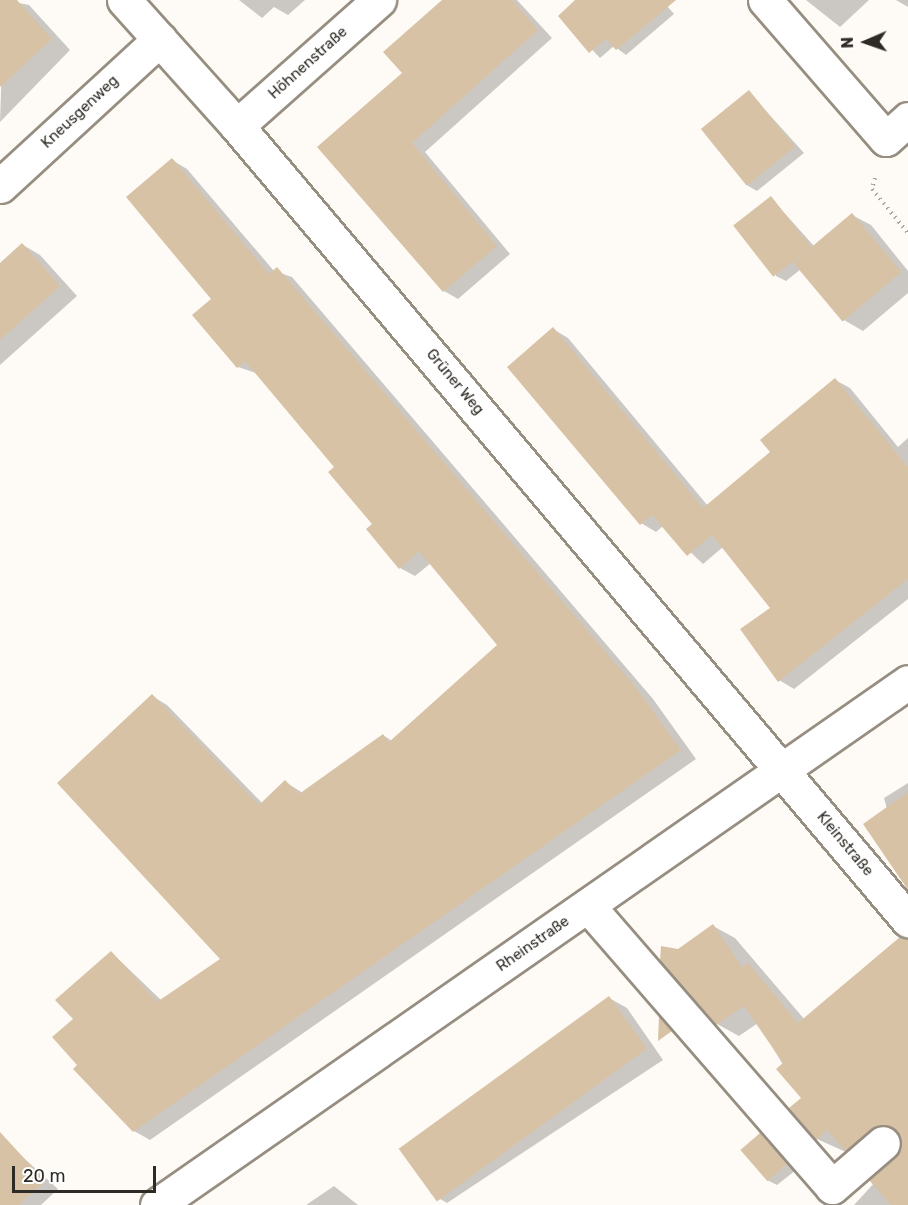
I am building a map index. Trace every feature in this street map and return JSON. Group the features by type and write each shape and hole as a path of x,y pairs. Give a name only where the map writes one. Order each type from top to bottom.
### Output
{"street":[{"name":"Grüner Weg","path":"124,0 237,126 782,767"},
{"name":"Höhnenstraße","path":"237,126 379,0"},
{"path":"765,0 897,129"},
{"name":"Kneusgenweg","path":"0,186 160,39"},
{"name":"Rheinstraße","path":"157,1205 588,906 782,767 908,682"},
{"name":"Kleinstraße","path":"782,767 908,920"},
{"path":"588,906 832,1187 883,1143"}],"path":[{"path":"897,129 872,189 908,233"}],"building":[{"path":"0,0 17,0 52,39 0,87"},
{"path":"442,0 512,0 538,30 412,143 497,246 443,292 317,147 402,73 383,52"},
{"path":"575,0 676,0 616,50 606,39 589,53 558,16"},
{"path":"749,90 795,147 747,186 701,129"},
{"path":"172,158 269,274 277,267 637,689 681,750 133,1132 73,1069 77,1065 52,1037 73,1019 55,1000 111,951 157,1002 220,959 57,783 152,694 259,805 285,780 299,794 383,734 389,742 497,645 419,551 399,569 366,529 372,524 328,472 334,467 245,361 237,368 192,315 211,299 126,197"},
{"path":"771,196 811,247 773,277 733,226"},
{"path":"852,213 901,272 843,321 793,262"},
{"path":"22,243 60,286 0,340 0,263"},
{"path":"553,327 703,508 770,452 760,440 835,378 908,467 908,579 778,682 740,629 770,608 712,535 687,556 652,515 640,525 507,367"},
{"path":"908,792 908,890 863,824"},
{"path":"713,924 742,967 748,963 798,1023 900,937 908,938 908,1205 891,1205 869,1180 900,1150 897,1130 879,1125 845,1151 827,1130 816,1140 789,1108 801,1098 776,1069 783,1063 744,1006 716,1025 660,961 661,946 678,949"},
{"path":"609,996 647,1049 437,1201 399,1149"},
{"path":"659,1016 672,1031 658,1041"},
{"path":"0,1132 45,1181 19,1205 0,1205"},
{"path":"760,1133 787,1164 767,1181 740,1150"}]}
